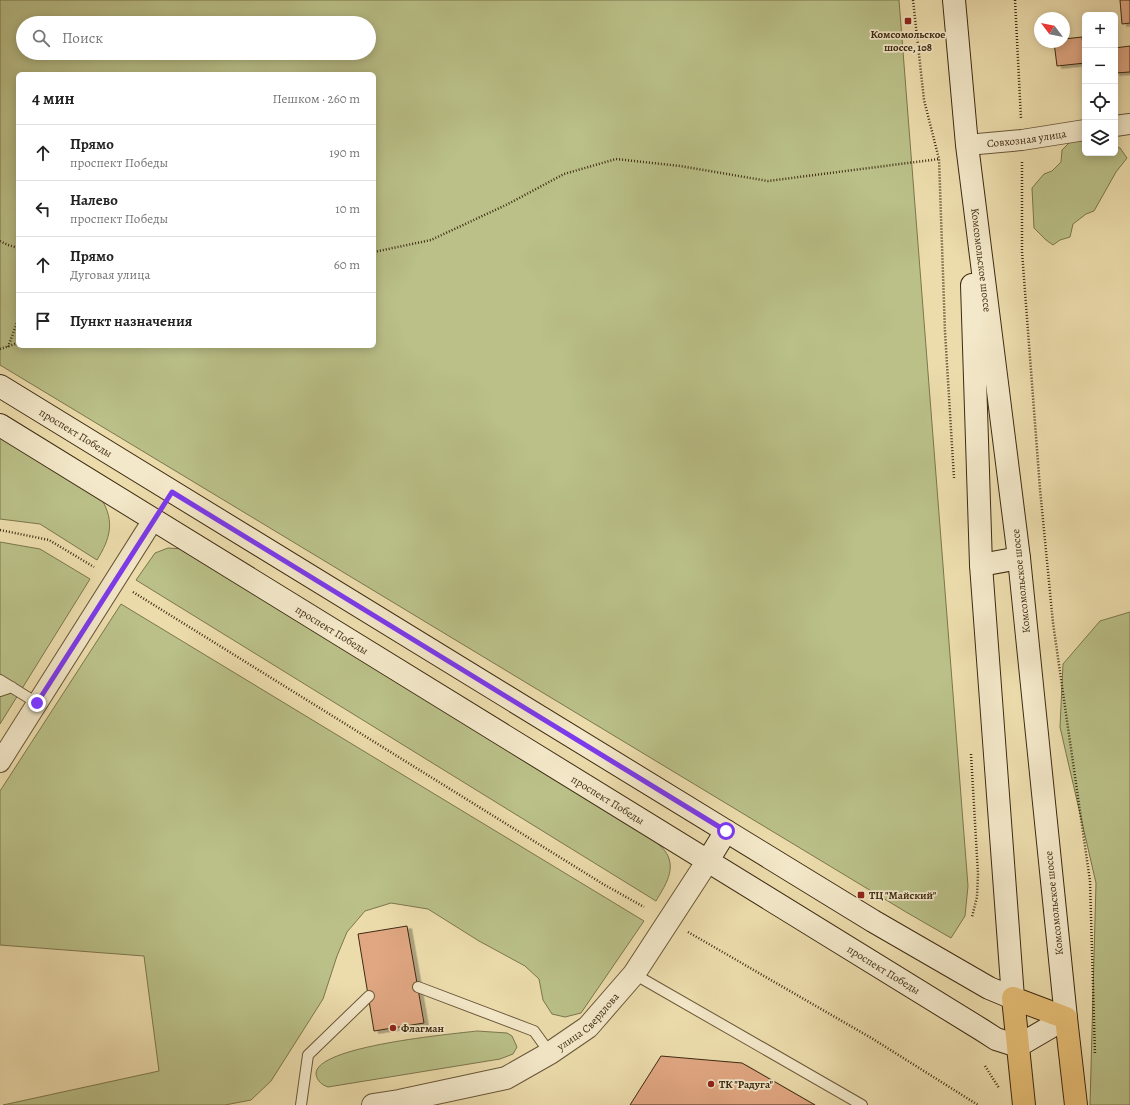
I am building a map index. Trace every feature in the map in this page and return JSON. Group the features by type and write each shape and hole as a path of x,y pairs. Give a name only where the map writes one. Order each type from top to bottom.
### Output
{"main road":[{"name":"Комсомольское шоссе","path":"954,0 967,145 1019,558 1076,1105"},
{"name":"Комсомольское шоссе","path":"967,145 981,565 1013,998 1024,1105"},
{"name":"проспект Победы","path":"0,386 885,928 989,988 1013,998"},
{"name":"проспект Победы","path":"0,425 996,1039 1018,1046"},
{"path":"153,520 172,492"},
{"path":"981,565 1019,558"},
{"name":"улица Свердлова","path":"373,1105 506,1078 550,1053 588,1027 634,974 726,831"},
{"path":"1013,998 1066,1018"},
{"path":"1018,1046 1066,1018"}],"street":[{"path":"1118,126 1130,124"},
{"name":"Совхозная улица","path":"967,145 1022,140 1082,130"},
{"path":"0,762 153,520"}],"lane":[{"path":"0,680 37,703"},
{"path":"0,690 12,687"},
{"path":"634,974 862,1105"},
{"path":"418,987 534,1031 550,1053"},
{"path":"301,1105 308,1055 368,996"}],"path":[{"path":"913,0 924,100 939,159 945,332 954,484"},
{"path":"1015,0 1022,140 1022,252 1040,490 1053,623 1090,881 1095,1059"},
{"path":"376,252 431,240 508,204 564,174 616,160 680,166 768,181 939,159"},
{"path":"0,241 16,247"},
{"path":"8,347 16,325"},
{"path":"0,349 16,344"},
{"path":"0,530 49,540 94,567"},
{"path":"132,592 603,884 644,907"},
{"path":"970,747 978,874 977,897 972,917"},
{"path":"686,931 873,1039 978,1105"},
{"path":"985,1066 999,1089 1000,1094"}],"green space":[{"path":"0,0 899,0 968,886 965,916 951,938 0,365"},
{"path":"1082,139 1082,156 1118,156 1118,147 1127,158 1116,172 1094,211 1086,214 1073,224 1070,237 1060,240 1053,245 1034,228 1032,188 1044,174 1052,171 1061,162 1062,150 1072,140"},
{"path":"0,437 102,500 109,516 110,523 108,538 97,560 40,524 0,519"},
{"path":"0,542 40,549 90,579 0,724"},
{"path":"168,548 184,549 651,837 665,851 670,862 668,879 656,901 136,580 155,553"},
{"path":"121,604 644,921 581,1013 565,1017 552,1014 543,1000 539,979 525,966 479,941 428,909 391,903 365,911 347,932 337,956 323,999 271,1081 251,1100 225,1105 3,1105 159,1071 144,956 0,945 0,791"},
{"path":"1130,612 1130,1105 1090,1105 1096,883 1060,727 1063,664 1100,621"},
{"path":"477,1031 507,1033 512,1036 517,1047 513,1054 500,1059 328,1087 317,1079 316,1074 322,1064 337,1056 360,1049 387,1043"}],"building":[{"path":"1120,0 1130,0 1130,23 1122,24"},
{"path":"1082,37 1082,63 1057,66 1055,48 1070,48 1070,38"},
{"path":"1130,46 1130,72 1118,73 1118,48"},
{"path":"407,926 424,1023 374,1031 358,934"},
{"name":"ТК \"Радуга\"","path":"661,1056 742,1063 815,1105 630,1105"}],"place":[{"name":"Комсомольское шоссе, 108","path":"908,21"},
{"name":"ТЦ \"Майский\"","path":"861,895"},
{"name":"Флагман","path":"393,1028"},
{"name":"ТК \"Радуга\"","path":"711,1084"}],"route":[{"path":"37,703 172,492 726,831"}]}
